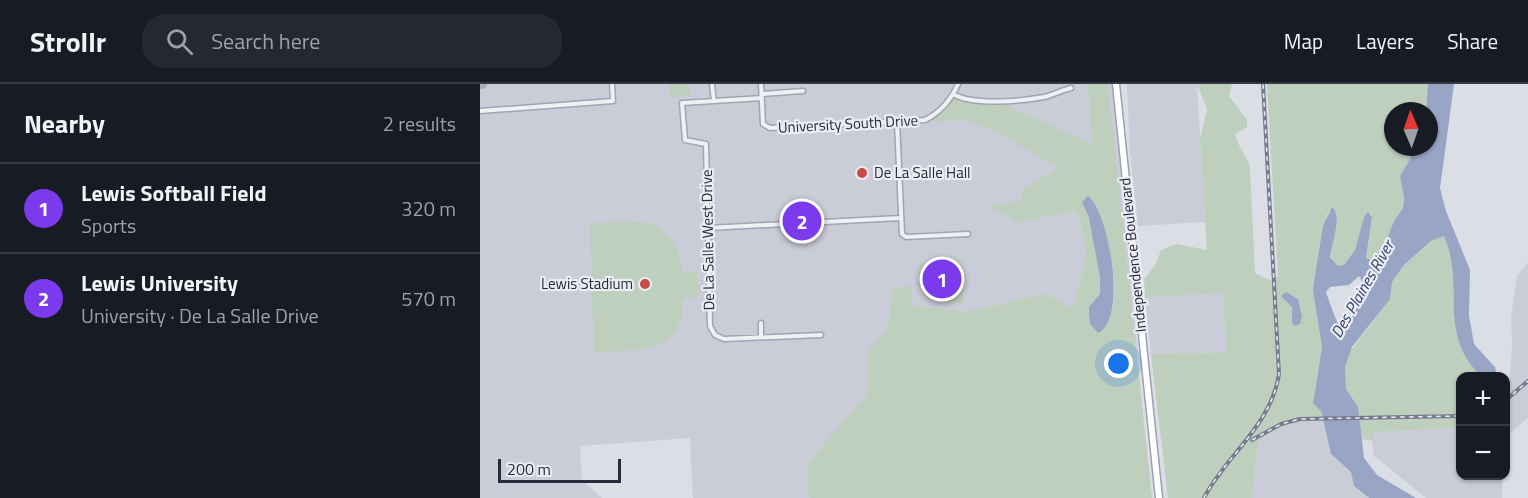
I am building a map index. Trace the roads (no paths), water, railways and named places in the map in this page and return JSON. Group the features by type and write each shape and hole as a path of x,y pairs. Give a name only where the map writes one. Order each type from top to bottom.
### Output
{"main road":[{"name":"Independence Boulevard","path":"1116,84 1159,498"}],"street":[{"path":"480,111 613,101 612,84"},
{"path":"761,84 762,96"},
{"path":"957,84 953,93 969,99 1004,101 1044,97 1071,88"},
{"path":"712,85 714,101 803,92"},
{"name":"University South Drive","path":"762,96 763,124 770,128 926,120 937,114 953,93"},
{"name":"De La Salle West Drive","path":"714,101 682,103 685,140 706,144 710,326 715,335 724,339 821,335"},
{"path":"897,122 902,234 906,237 969,234"},
{"path":"708,228 900,218"},
{"path":"761,322 761,337"}],"water":[{"name":"Des Plaines River","path":"1428,84 1454,84 1440,188 1446,211 1470,270 1469,316 1474,344 1495,367 1496,372 1478,372 1467,360 1459,343 1455,326 1450,254 1444,236 1431,241 1404,265 1392,282 1390,299 1352,347 1345,367 1346,389 1358,407 1364,458 1377,475 1416,498 1369,498 1354,486 1351,472 1331,454 1321,411 1313,403 1322,347 1313,291 1323,226 1332,207 1335,211 1336,224 1330,257 1338,266 1344,265 1355,250 1364,217 1368,212 1372,217 1366,258 1372,260 1385,244 1394,221 1403,208 1404,199 1400,176 1412,156 1438,156 1438,102 1427,102","holes":["1359,276 1363,283 1359,302 1350,322 1341,330 1326,292 1330,287 1349,285"]},
{"path":"1088,196 1096,206 1103,222 1114,288 1112,308 1107,324 1098,333 1090,324 1089,313 1089,307 1100,294 1100,277 1089,218 1082,202"},
{"path":"1286,292 1298,299 1302,316 1300,324 1295,326 1292,323 1292,307 1281,296"}],"railway":[{"path":"1204,498 1213,482 1258,424 1267,409 1279,374 1263,84"},
{"path":"1510,397 1528,381"},
{"path":"1252,440 1281,424 1300,419 1456,416"}],"place":[{"name":"De La Salle Hall","path":"862,173"},
{"name":"Lewis University","path":"802,221"},
{"name":"Lewis Softball Field","path":"942,279"},
{"name":"Lewis Stadium","path":"645,284"}]}
